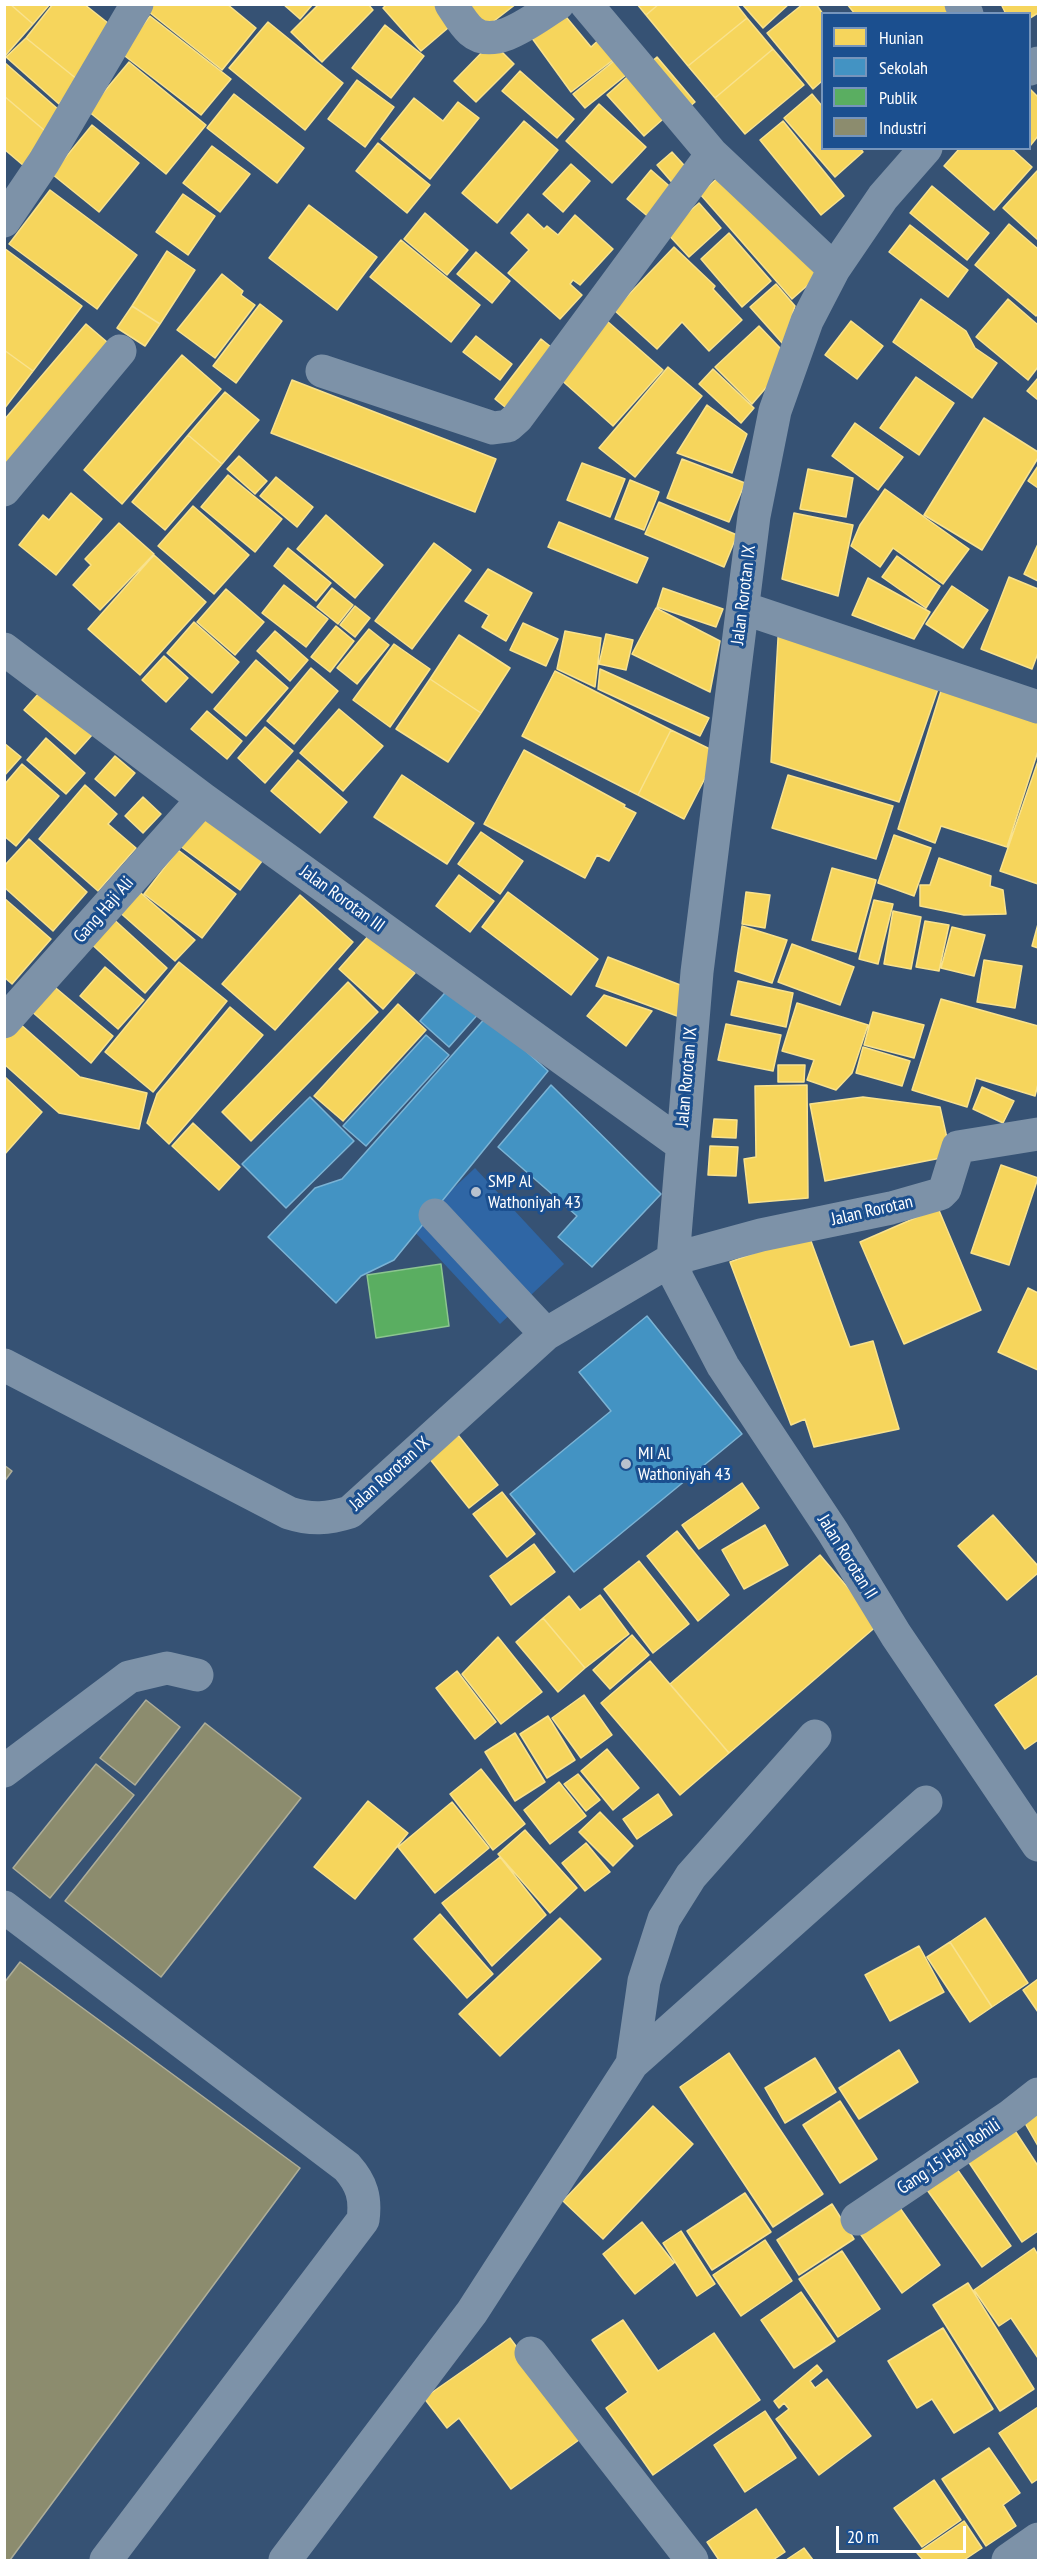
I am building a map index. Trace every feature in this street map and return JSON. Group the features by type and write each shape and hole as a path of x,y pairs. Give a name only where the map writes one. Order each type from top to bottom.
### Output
{"street":[{"path":"4,221 44,162 137,4"},
{"path":"451,4 468,29 477,36 499,39 558,4"},
{"path":"586,4 712,154 834,269"},
{"name":"Jalan Rorotan IX","path":"4,1365 289,1513 306,1519 332,1518 350,1512 546,1334 673,1259 697,972 754,516 775,411 807,321 834,269 883,197 924,150"},
{"path":"322,371 493,428 508,426 518,418 712,154"},
{"path":"4,490 120,351"},
{"path":"743,608 1038,707"},
{"name":"Jalan Rorotan III","path":"4,649 203,799 681,1144"},
{"name":"Gang Haji Ali","path":"4,1023 203,799"},
{"name":"Jalan Rorotan","path":"673,1259 761,1235 891,1208 940,1194 945,1189 955,1150 958,1147 1038,1134"},
{"path":"435,1215 546,1334"},
{"name":"Jalan Rorotan II","path":"673,1259 677,1278 723,1366 833,1532 896,1635 1038,1845"},
{"path":"4,1771 129,1677 167,1668 197,1675"},
{"path":"632,2064 644,1981 664,1919 690,1876 814,1736"},
{"path":"292,2558 472,2312 632,2064 926,1802"},
{"path":"4,1907 347,2167 357,2177 364,2198 363,2220 106,2560"},
{"name":"Gang 15 Haji Rohili","path":"857,2219 1010,2116 1038,2094"},
{"path":"531,2353 692,2560"},
{"path":"1008,2560 1038,2539"}],"shaded area":[{"path":"475,1168 564,1264 500,1324 411,1228"}],"building: Hunian":[{"path":"4,4 10,4 33,24 4,57"},
{"path":"10,4 50,4 33,24"},
{"path":"53,4 84,4 118,31 78,80 26,38"},
{"path":"146,4 227,4 256,28 222,70 144,8"},
{"path":"283,4 313,4 300,19"},
{"path":"319,4 368,4 373,10 322,62 291,32"},
{"path":"387,4 439,4 455,22 421,51 383,8"},
{"path":"461,4 516,4 481,31"},
{"path":"637,4 659,4 646,15"},
{"path":"659,4 736,4 747,18 688,66 646,15"},
{"path":"742,4 789,4 763,28"},
{"path":"803,4 816,4 822,12 821,82 813,89 767,33"},
{"path":"847,4 953,4 958,12 853,12"},
{"path":"1001,4 1038,4 1038,13 1031,17 1031,12 1005,12"},
{"path":"562,12 591,47 602,37 617,57 571,92 529,34"},
{"path":"150,16 231,79 201,115 121,53"},
{"path":"747,18 773,49 715,98 688,66"},
{"path":"268,22 343,83 305,130 229,68"},
{"path":"385,25 424,56 391,98 352,68"},
{"path":"26,38 78,80 59,104 6,57"},
{"path":"492,42 514,64 476,102 454,81"},
{"path":"773,49 804,85 745,134 715,98"},
{"path":"619,57 631,71 585,108 573,94"},
{"path":"657,57 695,102 683,112 644,68"},
{"path":"4,62 67,117 51,136 4,96"},
{"path":"129,62 206,125 166,174 88,111"},
{"path":"635,70 672,111 644,136 607,95"},
{"path":"520,71 574,119 557,138 502,91"},
{"path":"357,80 394,107 365,147 328,119"},
{"path":"1031,90 1038,97 1038,136 1031,145"},
{"path":"234,94 304,148 277,183 207,128"},
{"path":"812,94 821,105 821,150 862,150 863,152 835,177 784,118"},
{"path":"4,96 51,136 24,166 4,149"},
{"path":"414,98 443,121 458,102 479,118 430,179 381,139"},
{"path":"599,104 646,147 612,183 566,141"},
{"path":"524,121 558,150 497,223 462,193"},
{"path":"783,121 844,196 821,215 760,140"},
{"path":"92,125 139,163 99,212 52,174"},
{"path":"378,143 430,185 407,213 356,171"},
{"path":"212,146 250,174 220,212 183,183"},
{"path":"958,150 1013,150 1032,167 994,210 944,166"},
{"path":"672,152 692,174 676,187 657,165"},
{"path":"571,164 590,181 563,212 543,194"},
{"path":"651,170 675,191 651,219 627,199"},
{"path":"725,171 818,276 792,299 700,194"},
{"path":"1037,171 1038,173 1038,240 1003,208"},
{"path":"932,186 989,233 967,260 910,213"},
{"path":"50,190 137,255 97,309 9,244"},
{"path":"183,194 215,216 188,255 156,232"},
{"path":"699,203 721,228 689,257 666,232"},
{"path":"309,205 377,257 337,310 269,258"},
{"path":"425,213 468,250 447,275 404,239"},
{"path":"528,214 544,229 547,226 558,235 575,215 613,249 580,285 573,280 570,284 582,295 560,319 508,273 529,250 511,233"},
{"path":"1009,224 1038,249 1038,314 1036,316 975,265"},
{"path":"910,225 968,270 948,297 889,252"},
{"path":"729,233 771,281 742,307 701,259"},
{"path":"401,240 480,305 451,342 370,277"},
{"path":"674,247 715,286 713,289 742,320 709,351 682,322 657,349 614,310"},
{"path":"4,248 82,306 33,371 4,350"},
{"path":"167,251 195,270 160,324 132,306"},
{"path":"476,252 510,281 492,303 457,274"},
{"path":"222,274 243,291 241,295 255,305 215,358 177,330"},
{"path":"776,284 795,306 783,344 750,307"},
{"path":"921,299 966,331 975,348 997,363 972,398 893,342"},
{"path":"1008,299 1038,325 1038,367 1028,380 976,337"},
{"path":"260,304 282,321 236,383 213,366"},
{"path":"132,306 160,324 145,346 117,328"},
{"path":"607,321 663,370 613,426 558,377"},
{"path":"851,321 883,346 857,379 825,355"},
{"path":"86,324 114,348 4,478 4,420"},
{"path":"759,326 781,349 771,382 752,404 715,367"},
{"path":"476,336 512,364 500,380 463,352"},
{"path":"541,339 561,355 515,415 495,399"},
{"path":"4,350 33,371 4,409"},
{"path":"182,355 221,389 122,504 84,470"},
{"path":"668,367 702,396 635,477 599,448"},
{"path":"713,369 754,408 741,423 699,384"},
{"path":"916,377 954,403 919,455 880,428"},
{"path":"1038,378 1038,400 1027,391"},
{"path":"292,380 496,459 475,512 271,433"},
{"path":"225,392 259,420 222,464 188,435"},
{"path":"707,405 747,434 732,473 677,453"},
{"path":"984,418 1038,452 1038,458 982,550 924,515"},
{"path":"855,423 903,457 878,490 832,456"},
{"path":"188,435 222,464 165,530 132,502"},
{"path":"239,456 267,481 255,494 227,469"},
{"path":"682,459 745,483 729,522 667,498"},
{"path":"582,463 625,479 610,517 567,500"},
{"path":"1038,466 1038,488 1028,481"},
{"path":"808,469 853,478 846,517 800,509"},
{"path":"228,475 282,519 255,552 201,507"},
{"path":"276,477 313,507 297,527 260,496"},
{"path":"630,480 659,492 644,530 615,519"},
{"path":"885,489 969,549 943,584 893,548 880,567 851,546 860,525"},
{"path":"71,493 102,519 56,575 19,545 43,515 49,520"},
{"path":"659,502 737,535 724,567 645,534"},
{"path":"193,506 249,555 214,594 158,546"},
{"path":"794,513 853,525 838,596 782,579"},
{"path":"326,515 383,565 355,598 297,549"},
{"path":"559,522 648,558 637,583 548,547"},
{"path":"119,523 154,554 100,610 73,585 91,565 85,559"},
{"path":"434,543 471,570 412,649 375,621"},
{"path":"1038,544 1038,581 1024,574"},
{"path":"288,548 331,583 316,601 274,566"},
{"path":"154,555 206,602 140,675 88,629"},
{"path":"897,556 940,586 926,608 882,577"},
{"path":"488,569 532,593 506,641 482,627 489,615 465,601"},
{"path":"1009,577 1038,589 1038,653 1032,669 981,649"},
{"path":"868,578 930,612 914,639 852,615"},
{"path":"284,585 328,619 306,647 262,613"},
{"path":"952,586 988,610 963,648 926,624"},
{"path":"332,588 353,605 338,624 317,607"},
{"path":"663,588 723,609 716,627 657,607"},
{"path":"226,589 264,622 235,655 197,622"},
{"path":"355,606 370,618 355,637 340,625"},
{"path":"656,608 720,641 710,692 632,654"},
{"path":"779,621 941,680 899,802 771,762"},
{"path":"194,622 239,662 212,693 167,653"},
{"path":"523,623 558,639 546,666 510,650"},
{"path":"336,626 354,641 330,672 311,657"},
{"path":"369,629 389,645 357,684 337,668"},
{"path":"275,631 308,660 290,681 257,651"},
{"path":"565,631 601,638 595,687 557,669"},
{"path":"606,634 633,640 626,670 599,664"},
{"path":"459,635 510,668 481,713 430,679"},
{"path":"394,644 430,669 390,727 353,700"},
{"path":"164,656 188,678 166,702 142,680"},
{"path":"256,660 288,688 246,736 214,709"},
{"path":"311,668 338,691 294,744 267,721"},
{"path":"600,669 709,718 700,736 598,689"},
{"path":"555,671 671,730 638,795 522,736"},
{"path":"945,678 1038,708 1038,751 1007,847 941,826 935,843 898,829"},
{"path":"430,679 481,713 448,762 396,729"},
{"path":"40,692 92,735 75,754 24,710"},
{"path":"339,709 383,746 343,791 300,753"},
{"path":"207,711 242,741 227,759 191,729"},
{"path":"265,727 293,751 265,783 238,758"},
{"path":"671,730 718,753 684,819 638,795"},
{"path":"46,738 85,773 66,794 27,760"},
{"path":"4,743 21,757 4,776"},
{"path":"524,750 636,813 609,861 597,855 585,878 484,824"},
{"path":"115,756 135,773 115,796 95,779"},
{"path":"298,760 347,802 320,833 271,791"},
{"path":"1038,761 1038,884 1000,871"},
{"path":"22,764 59,796 16,846 4,836 4,785"},
{"path":"402,775 474,823 447,864 374,817"},
{"path":"788,775 893,806 876,859 772,828"},
{"path":"85,785 117,814 108,824 136,848 98,891 39,839"},
{"path":"143,797 161,814 143,833 125,816"},
{"path":"198,814 262,861 240,890 176,843"},
{"path":"481,832 523,861 500,894 458,864"},
{"path":"894,835 931,848 914,896 878,883"},
{"path":"29,839 87,892 53,931 4,887 4,866"},
{"path":"178,850 236,894 202,938 144,894"},
{"path":"939,858 991,876 990,886 1003,890 1006,914 964,915 920,906 920,885 930,885"},
{"path":"832,868 876,880 856,952 812,940"},
{"path":"459,875 494,901 470,932 436,906"},
{"path":"135,888 195,940 175,961 117,910"},
{"path":"508,892 598,959 571,995 482,927"},
{"path":"746,892 770,895 765,928 742,924"},
{"path":"300,895 353,942 275,1030 222,984"},
{"path":"4,898 51,939 12,984 4,977"},
{"path":"874,900 893,904 878,964 859,959"},
{"path":"893,911 921,917 911,969 884,964"},
{"path":"109,915 167,968 145,993 87,940"},
{"path":"925,921 949,925 939,971 916,967"},
{"path":"1038,924 1038,948 1032,946"},
{"path":"742,926 787,940 772,983 735,971"},
{"path":"952,927 985,935 974,976 941,968"},
{"path":"371,933 415,973 383,1009 339,969"},
{"path":"792,944 854,967 840,1005 778,982"},
{"path":"608,957 688,988 677,1016 596,986"},
{"path":"984,960 1022,966 1015,1008 977,1002"},
{"path":"179,962 227,1001 153,1092 105,1052"},
{"path":"105,967 144,1000 118,1029 80,996"},
{"path":"738,981 793,993 786,1027 731,1015"},
{"path":"348,982 378,1012 251,1141 222,1112"},
{"path":"51,984 113,1036 91,1063 30,1010"},
{"path":"604,995 652,1011 626,1046 587,1016"},
{"path":"941,999 1038,1026 1038,1084 1035,1096 976,1078 967,1107 912,1090"},
{"path":"797,1003 868,1025 852,1073 836,1090 807,1080 814,1060 782,1051"},
{"path":"398,1004 426,1030 343,1121 314,1096"},
{"path":"230,1007 263,1035 169,1144 147,1123 157,1094"},
{"path":"873,1012 924,1025 914,1058 864,1045"},
{"path":"19,1023 80,1077 147,1093 139,1129 59,1113 4,1064 4,1040"},
{"path":"726,1024 781,1035 773,1071 718,1060"},
{"path":"863,1047 910,1061 902,1086 856,1073"},
{"path":"778,1065 805,1065 804,1082 778,1082"},
{"path":"4,1076 42,1112 4,1155"},
{"path":"807,1085 808,1198 749,1203 744,1159 756,1157 755,1086"},
{"path":"982,1087 1014,1101 1003,1123 973,1109"},
{"path":"863,1097 940,1107 951,1156 825,1181 810,1104"},
{"path":"714,1119 737,1120 736,1138 712,1137"},
{"path":"193,1123 240,1167 219,1190 172,1146"},
{"path":"710,1146 738,1147 736,1176 708,1175"},
{"path":"1001,1165 1038,1178 1009,1265 971,1253"},
{"path":"938,1208 981,1310 904,1344 860,1242"},
{"path":"808,1233 850,1347 873,1341 899,1429 814,1447 805,1419 791,1425 730,1262"},
{"path":"1028,1288 1038,1293 1038,1370 998,1352"},
{"path":"458,1435 498,1485 469,1508 429,1458"},
{"path":"742,1483 759,1508 699,1549 682,1525"},
{"path":"502,1492 535,1534 507,1557 473,1514"},
{"path":"993,1515 1038,1566 1038,1573 1007,1600 958,1546"},
{"path":"765,1525 788,1565 744,1589 722,1550"},
{"path":"677,1531 729,1595 698,1621 647,1556"},
{"path":"534,1544 555,1572 511,1605 490,1576"},
{"path":"820,1555 879,1624 729,1753 670,1684"},
{"path":"639,1561 689,1624 653,1653 604,1589"},
{"path":"600,1595 629,1634 585,1668 543,1618 569,1596 580,1610"},
{"path":"543,1618 585,1668 558,1692 516,1642"},
{"path":"632,1635 649,1655 610,1689 593,1670"},
{"path":"498,1637 542,1692 501,1724 462,1674"},
{"path":"650,1661 729,1753 680,1795 601,1703"},
{"path":"457,1671 496,1722 475,1739 436,1688"},
{"path":"1038,1675 1038,1740 1025,1749 995,1705"},
{"path":"584,1695 612,1735 581,1758 552,1718"},
{"path":"548,1716 575,1760 547,1778 520,1734"},
{"path":"515,1733 545,1782 515,1801 485,1752"},
{"path":"607,1749 639,1788 613,1810 581,1771"},
{"path":"481,1769 525,1824 493,1850 450,1794"},
{"path":"578,1774 600,1800 586,1811 564,1784"},
{"path":"559,1782 586,1816 550,1844 524,1810"},
{"path":"658,1794 672,1815 637,1839 623,1819"},
{"path":"368,1801 408,1833 355,1899 314,1867"},
{"path":"452,1802 489,1848 435,1893 398,1847"},
{"path":"600,1812 633,1846 613,1866 579,1832"},
{"path":"525,1830 577,1888 550,1913 498,1854"},
{"path":"586,1843 610,1872 585,1891 562,1863"},
{"path":"500,1857 546,1915 492,1966 442,1903"},
{"path":"440,1914 493,1974 467,1998 414,1939"},
{"path":"560,1918 601,1959 500,2056 459,2014"},
{"path":"985,1918 1028,1983 992,2007 950,1942"},
{"path":"950,1942 992,2007 970,2022 927,1957"},
{"path":"919,1946 944,1992 890,2021 865,1975"},
{"path":"1038,1979 1038,2012 1023,1990"},
{"path":"899,2050 918,2082 859,2119 839,2088"},
{"path":"729,2053 823,2194 773,2227 680,2087"},
{"path":"815,2058 836,2092 785,2123 765,2088"},
{"path":"840,2101 877,2159 840,2183 803,2125"},
{"path":"653,2106 693,2144 603,2239 563,2201"},
{"path":"1038,2108 1038,2146 1022,2118"},
{"path":"1008,2120 1038,2166 1038,2231 1022,2242 962,2152"},
{"path":"950,2159 1011,2246 982,2267 920,2180"},
{"path":"745,2193 771,2232 712,2270 687,2231"},
{"path":"832,2204 854,2239 799,2275 777,2240"},
{"path":"900,2208 940,2265 902,2293 861,2235"},
{"path":"642,2222 674,2263 635,2294 603,2254"},
{"path":"681,2231 715,2284 697,2296 663,2243"},
{"path":"765,2240 792,2281 741,2316 713,2275"},
{"path":"1034,2248 1038,2255 1038,2358 1011,2318 999,2326 974,2290"},
{"path":"842,2251 880,2309 838,2337 799,2279"},
{"path":"968,2283 1034,2389 1000,2411 933,2305"},
{"path":"801,2292 835,2341 794,2368 761,2320"},
{"path":"623,2320 658,2371 714,2333 760,2400 653,2475 606,2408 628,2392 592,2340"},
{"path":"943,2328 993,2409 954,2433 932,2399 917,2408 888,2361"},
{"path":"510,2338 583,2437 511,2489 459,2418 447,2428 424,2398"},
{"path":"817,2365 822,2371 810,2381 815,2388 827,2379 871,2436 819,2475 776,2419 789,2409 784,2403 779,2408 774,2401"},
{"path":"1038,2407 1038,2479 1032,2483 999,2433"},
{"path":"765,2411 796,2458 745,2492 714,2445"},
{"path":"989,2448 1020,2493 1003,2505 1016,2526 986,2546 942,2479"},
{"path":"934,2480 961,2520 922,2547 894,2508"},
{"path":"756,2509 785,2552 773,2560 719,2560 707,2542"},
{"path":"964,2521 982,2548 964,2560 923,2560 917,2553"},
{"path":"804,2548 813,2560 786,2560"}],"building: Sekolah":[{"path":"451,986 480,1012 449,1047 420,1021"},
{"path":"487,1016 548,1071 394,1260 361,1276 336,1303 268,1237 315,1188 342,1179"},
{"path":"426,1035 449,1055 366,1146 343,1126"},
{"path":"551,1085 661,1194 592,1267 558,1237 577,1216 498,1147"},
{"path":"310,1097 354,1141 286,1208 242,1164"},
{"name":"MI Al Wathoniyah 43","path":"647,1316 742,1434 574,1572 510,1494 611,1411 579,1372"}],"building: Publik":[{"path":"441,1264 449,1326 376,1338 367,1275"}],"building: Industri":[{"path":"4,1465 12,1471 4,1482"},
{"path":"146,1700 180,1727 135,1785 100,1758"},
{"path":"205,1723 301,1798 161,1977 65,1901"},
{"path":"96,1764 134,1795 50,1898 13,1868"},
{"path":"20,1962 300,2168 10,2560 4,2560 4,1983"}],"place":[{"name":"SMP Al Wathoniyah 43","path":"476,1192"},
{"name":"MI Al Wathoniyah 43","path":"626,1464"}]}
